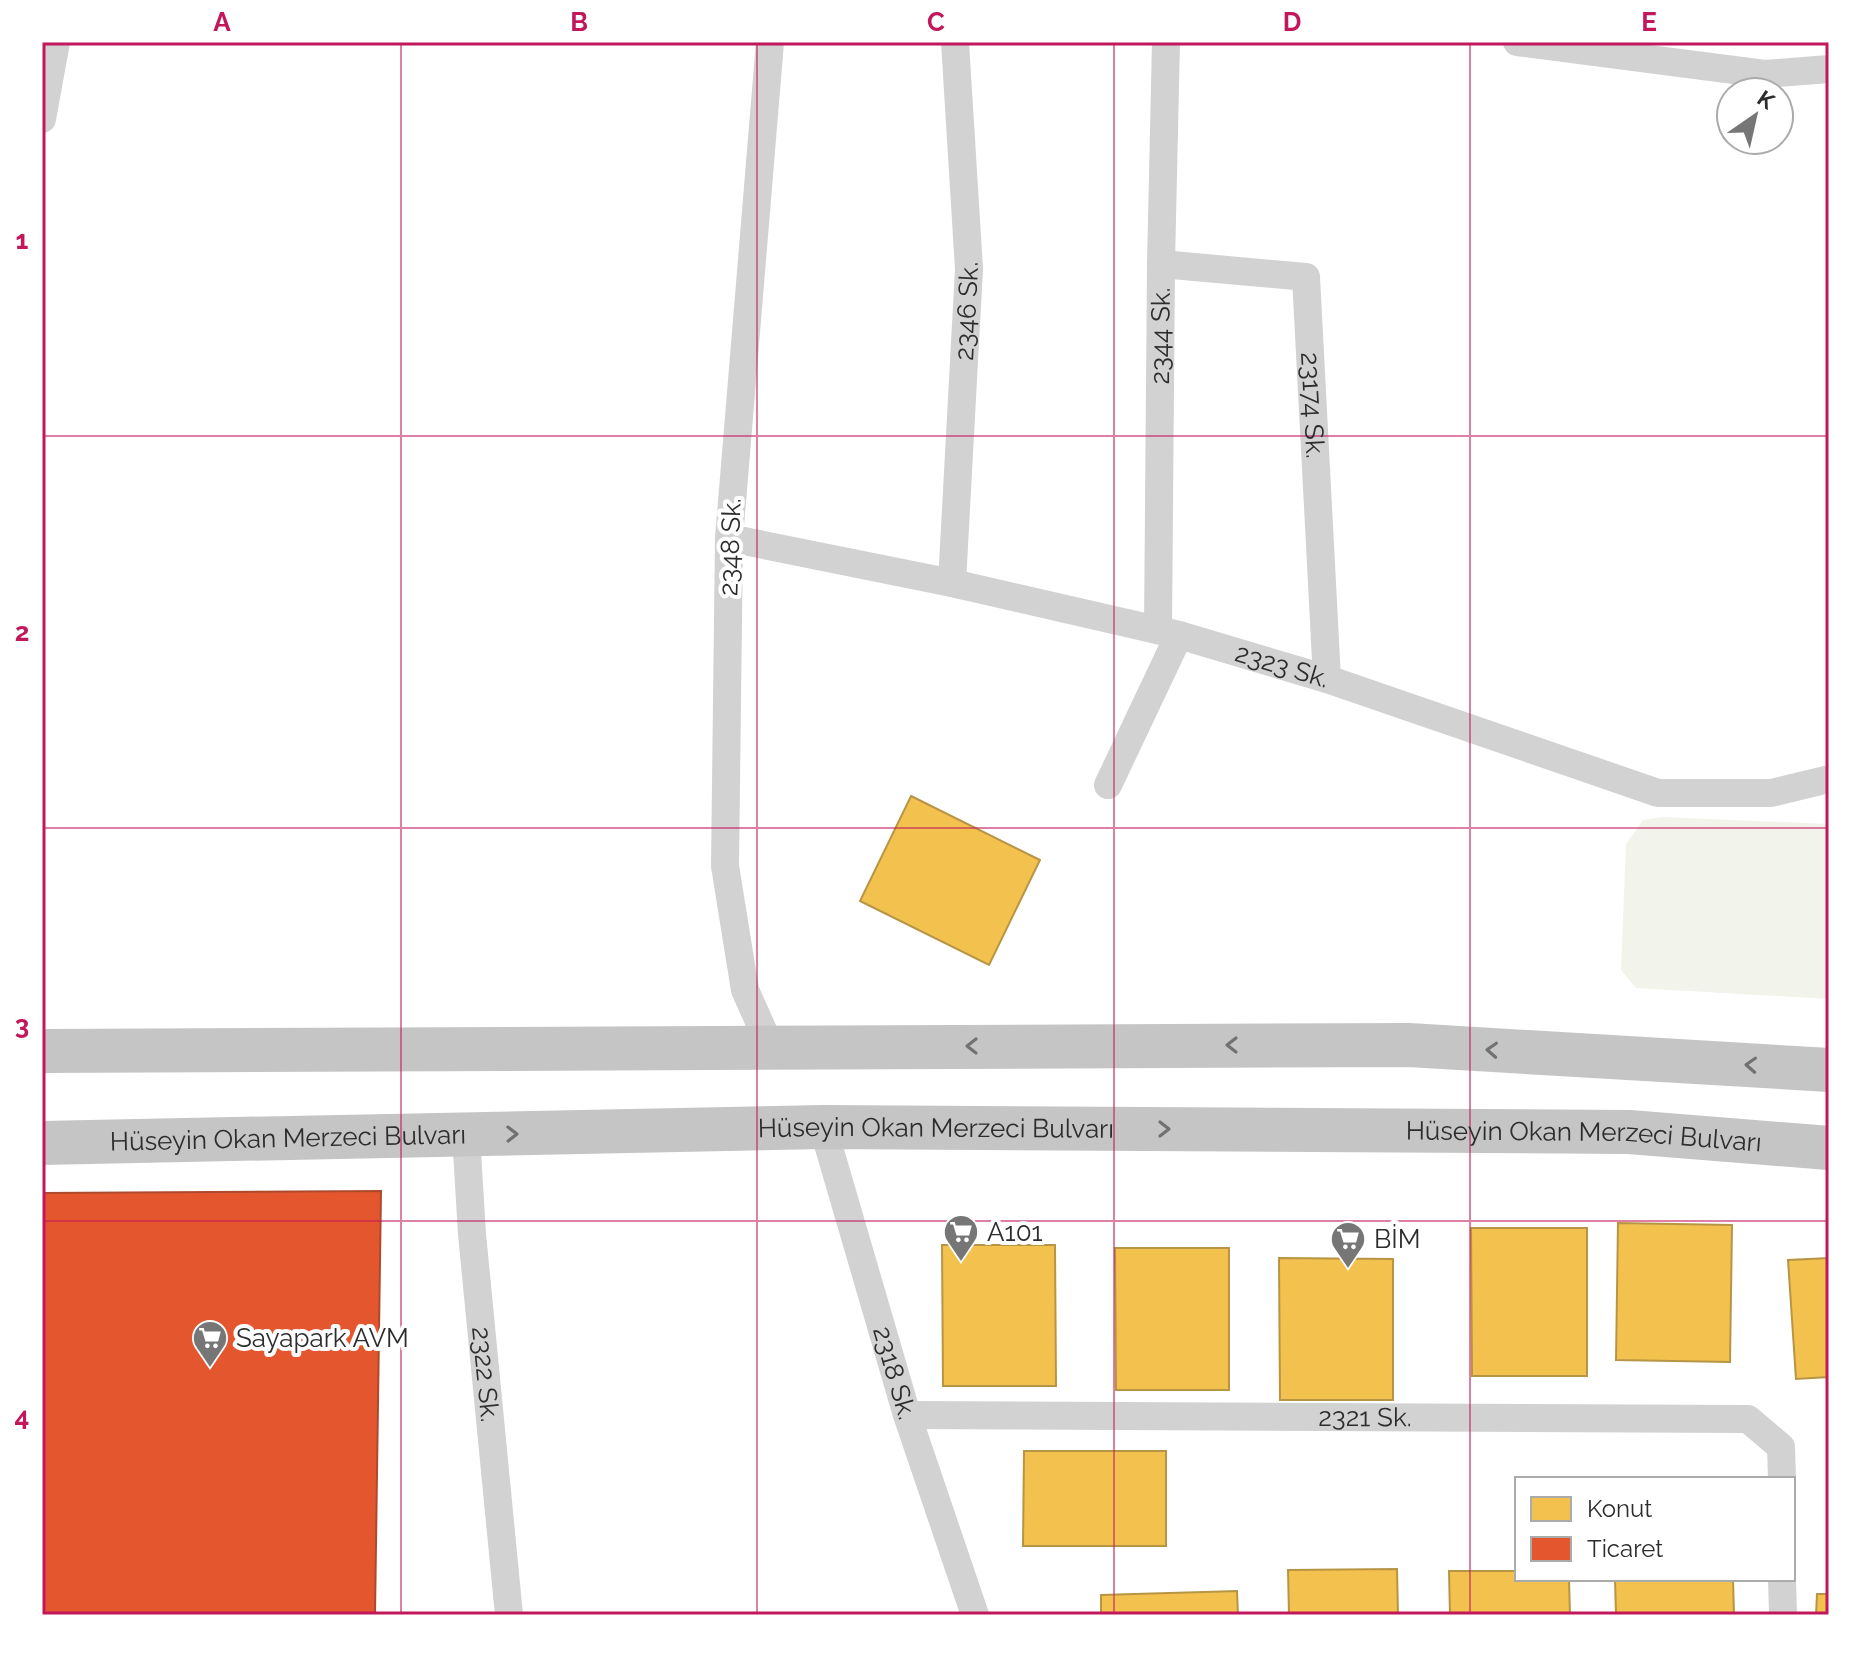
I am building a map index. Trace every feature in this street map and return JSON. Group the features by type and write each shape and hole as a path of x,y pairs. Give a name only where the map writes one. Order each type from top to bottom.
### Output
{"main road":[{"path":"42,1051 1409,1045 1829,1070"},
{"name":"Hüseyin Okan Merzeci Bulvarı","path":"42,1143 823,1127 1629,1132 1829,1148"}],"street":[{"path":"42,119 56,42"},
{"name":"2348 Sk.","path":"770,42 729,538 725,866 745,990 770,1046"},
{"name":"2346 Sk.","path":"952,583 969,269 955,42"},
{"name":"2344 Sk.","path":"1108,785 1169,632 1161,264 1166,42"},
{"path":"1517,42 1569,45 1765,74 1824,60"},
{"name":"23174 Sk.","path":"1161,264 1306,277 1327,679"},
{"name":"2323 Sk.","path":"729,538 952,583 1169,632 1327,679 1658,793 1771,793 1829,779"},
{"name":"2318 Sk.","path":"823,1127 907,1415 975,1615"},
{"name":"2322 Sk.","path":"466,1135 472,1234 509,1615"},
{"name":"2321 Sk.","path":"907,1415 1748,1419 1781,1447 1782,1477"},
{"path":"1782,1581 1783,1615"}],"shaded area":[{"path":"1662,817 1829,824 1829,999 1636,988 1621,970 1626,844 1643,820"}],"building: Konut":[{"path":"911,796 1040,860 989,965 860,901"},
{"path":"1618,1223 1732,1225 1730,1362 1616,1360"},
{"path":"1471,1228 1587,1228 1587,1376 1472,1376"},
{"path":"942,1245 1055,1245 1056,1386 943,1386"},
{"path":"1115,1248 1229,1248 1229,1390 1116,1390"},
{"path":"1279,1258 1393,1259 1393,1400 1280,1400"},
{"path":"1829,1258 1829,1377 1796,1379 1788,1260"},
{"path":"1024,1451 1166,1451 1166,1546 1023,1546"},
{"path":"1397,1569 1398,1615 1289,1615 1288,1570"},
{"path":"1449,1571 1515,1571 1515,1581 1569,1581 1570,1615 1450,1615"},
{"path":"1615,1581 1733,1581 1734,1615 1616,1615"},
{"path":"1237,1591 1238,1615 1101,1615 1101,1595"},
{"path":"1817,1594 1829,1594 1829,1615 1816,1615"}],"building: Ticaret":[{"name":"Sayapark AVM","path":"381,1191 375,1615 42,1615 42,1193"}],"place":[{"name":"A101","path":"961,1263"},
{"name":"BİM","path":"1348,1270"},
{"name":"Sayapark AVM","path":"210,1369"}]}
